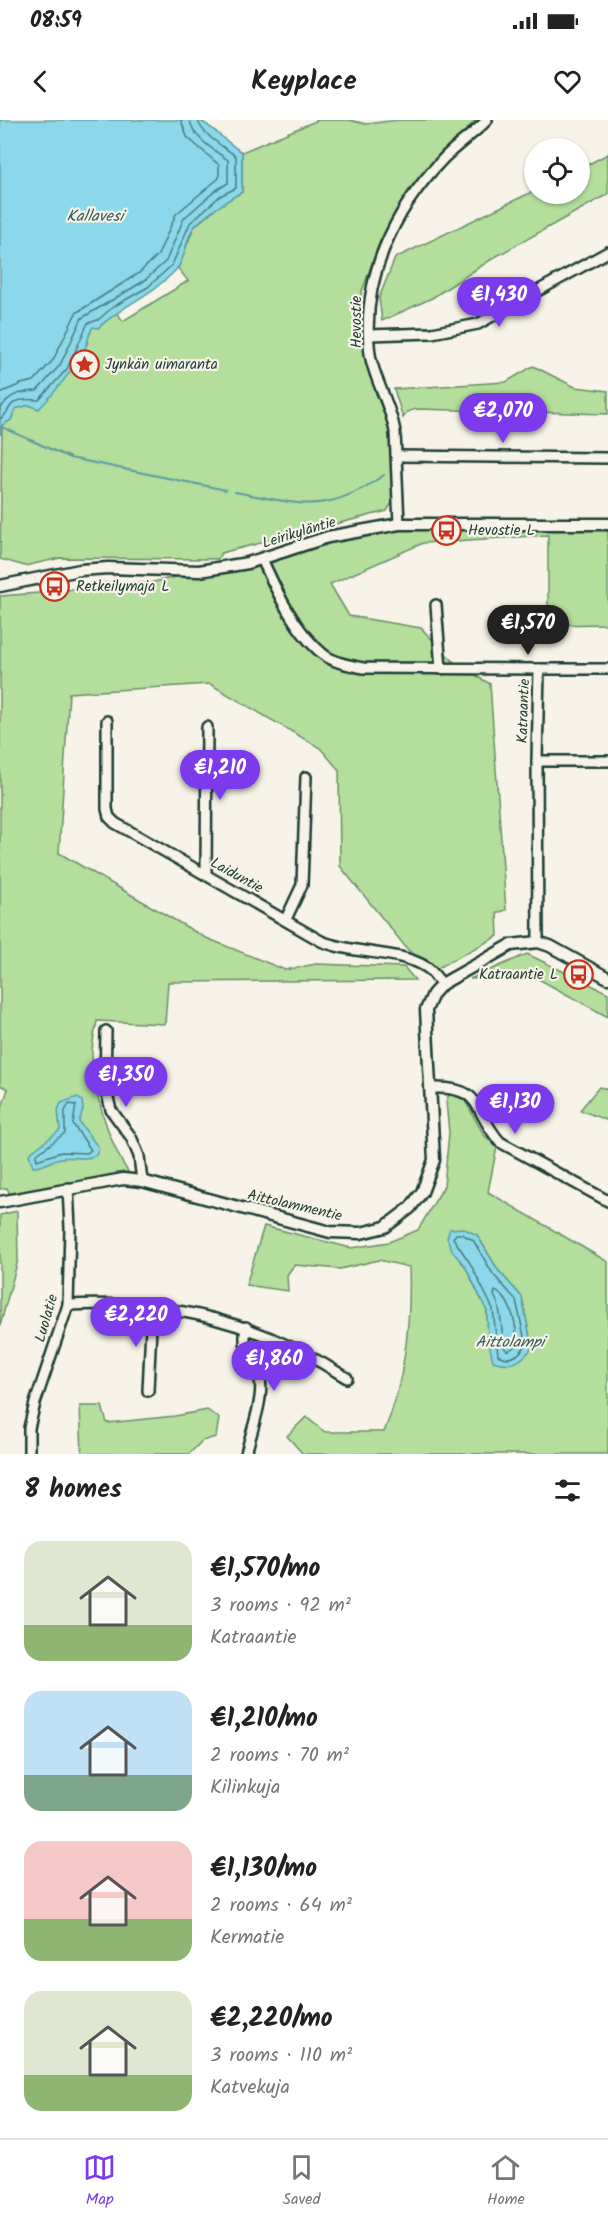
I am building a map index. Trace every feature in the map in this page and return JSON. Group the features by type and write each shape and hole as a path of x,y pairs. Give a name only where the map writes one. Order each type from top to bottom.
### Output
{"street":[{"name":"Hevostie","path":"399,524 397,456 393,418 370,357 369,296 375,272 390,234 411,199 442,159 487,120"},
{"path":"369,335 432,333 478,324 608,252"},
{"path":"397,456 608,458"},
{"name":"Leirikyläntie","path":"0,586 80,570 108,568 199,571 262,559 328,537 399,524 608,524"},
{"name":"Katraantie","path":"262,559 302,632 323,654 336,662 363,668 539,669 538,942"},
{"path":"436,605 441,669"},
{"path":"539,669 608,669"},
{"name":"Laiduntie","path":"107,721 109,817 115,823 341,949 410,960 427,967 442,984"},
{"path":"206,875 207,727"},
{"path":"537,761 608,761"},
{"path":"286,919 302,885 306,777"},
{"path":"538,942 608,978"},
{"name":"Aittolammentie","path":"0,1202 123,1179 142,1181 330,1232 362,1233 385,1227 410,1208 422,1191 434,1160 432,1088 426,1010 433,994 442,984 480,960 511,945 538,942"},
{"path":"106,1031 105,1086 111,1110 135,1146 142,1181"},
{"path":"432,1088 457,1088 467,1092 500,1142 608,1201"},
{"name":"Luolatie","path":"29,1454 29,1428 35,1403 68,1305 70,1238 68,1188"},
{"path":"68,1305 152,1306 220,1318 271,1336 347,1378"},
{"path":"148,1391 152,1306"},
{"path":"246,1327 244,1340 246,1352 259,1379 260,1391 246,1454"}],"green space":[{"path":"318,120 349,120 366,124 398,120 476,120 423,174 380,241 361,294 361,341 390,425 393,501 387,511 221,553 218,559 60,558 25,566 0,559 2,425 11,420 15,409 29,405 39,408 46,401 80,356 93,326 98,328 116,312 123,321 188,281 178,268 194,227 224,201 242,192 242,152"},
{"path":"608,154 608,194 495,257 432,298 382,321 379,298 395,258 524,196 524,204 590,204 590,163"},
{"path":"533,366 575,387 608,391 608,414 416,409 407,412 403,418 394,389 506,382"},
{"path":"399,526 608,527 608,624 548,625 548,535 423,543 330,584 349,616 421,628 455,663 490,684 506,910 497,913 498,936 436,969 408,950 340,866 339,770 320,748 210,684 69,693 59,853 204,937 285,970 316,964 404,967 415,980 168,982 165,1024 97,1021 92,1046 95,1084 104,1117 115,1148 130,1175 10,1194 7,1188 0,1189 0,1114 8,1089 0,1085 0,596 65,591 92,583 149,583"},
{"path":"527,954 608,993 608,1017 533,976 470,979"},
{"path":"599,1087 608,1089 608,1121 580,1110"},
{"path":"450,1093 464,1099 484,1135 497,1147 488,1192 608,1262 608,1454 303,1454 287,1436 306,1417 325,1432 384,1432 402,1372 408,1330 409,1267 379,1260 340,1269 294,1265 287,1275 288,1291 246,1285 264,1226 351,1248 389,1242 418,1230 444,1186 449,1133 446,1101","holes":["477,1235 498,1270 522,1297 532,1348 488,1339 487,1311 465,1266"]},
{"path":"17,1211 18,1260 0,1326 0,1215"},
{"path":"80,1406 102,1406 107,1423 175,1416 207,1410 219,1418 216,1437 202,1441 189,1454 82,1454"}],"water":[{"name":"Kallavesi","path":"0,120 199,120 242,152 242,192 210,213 194,227 176,270 98,328 93,327 80,356 52,394 39,409 29,405 15,409 11,420 2,425 0,435"},
{"path":"77,1097 82,1101 83,1109 79,1122 99,1148 96,1155 88,1158 61,1158 33,1167 29,1154 60,1130 58,1110 61,1103"},
{"name":"Aittolampi","path":"463,1228 477,1235 498,1270 522,1297 532,1348 524,1357 515,1362 505,1364 493,1361 488,1339 487,1311 465,1266 453,1252 447,1238 450,1229"}],"waterway":[{"path":"2,427 70,458 226,490"},
{"path":"235,492 296,503 328,502 345,497 384,475"}],"place":[{"name":"Jynkän uimaranta","path":"84,364"},
{"name":"Hevostie L","path":"447,530"},
{"name":"Retkeilymaja L","path":"55,586"},
{"name":"Katraantie L","path":"579,974"}]}
